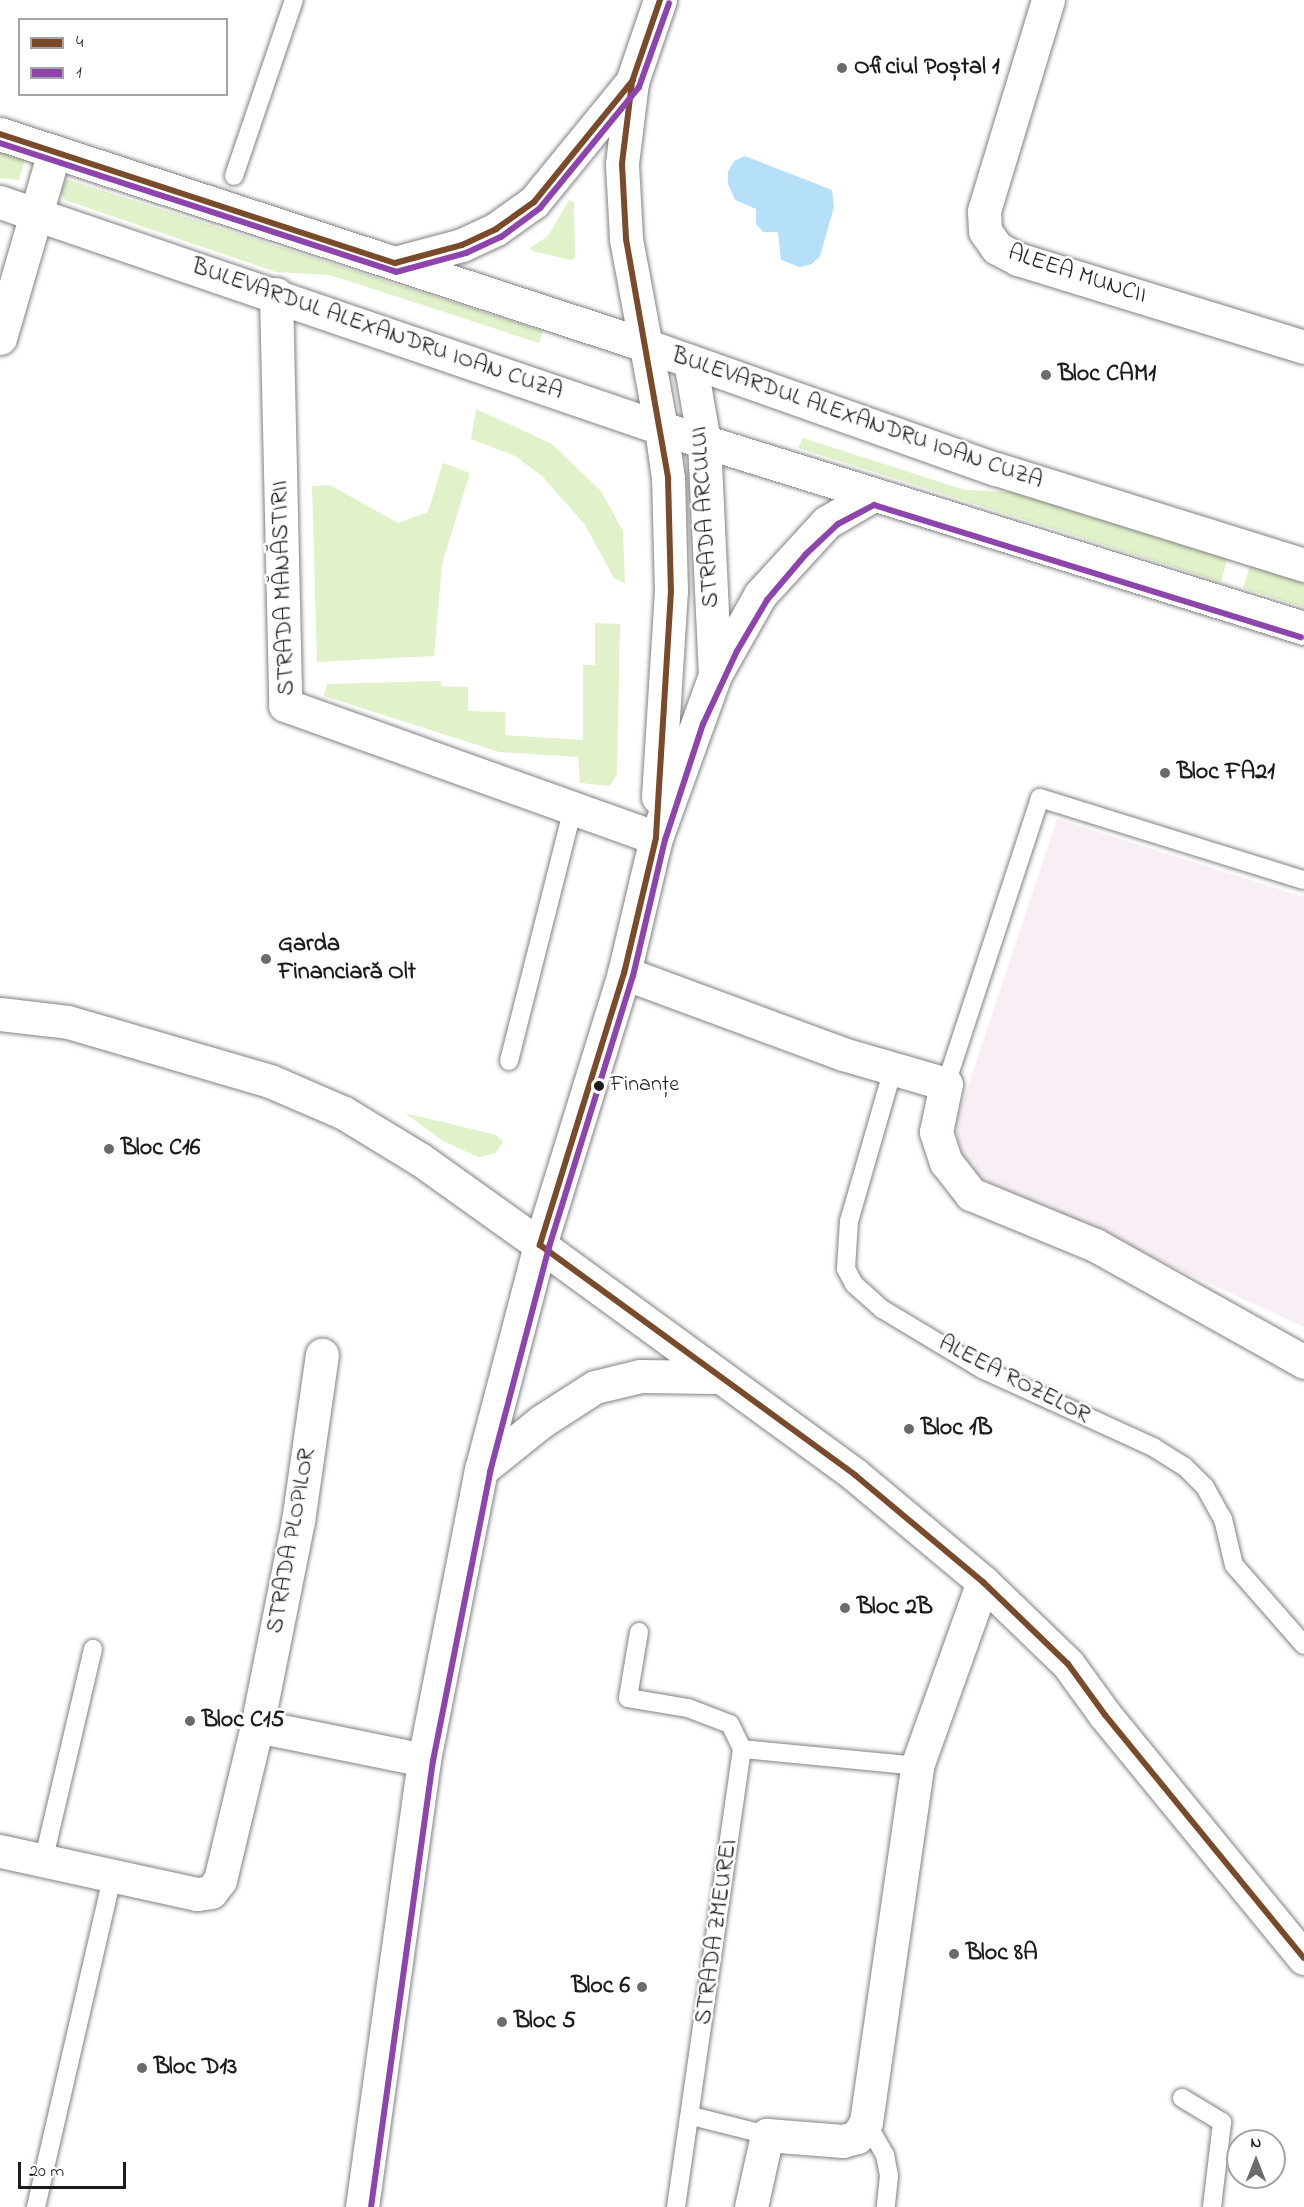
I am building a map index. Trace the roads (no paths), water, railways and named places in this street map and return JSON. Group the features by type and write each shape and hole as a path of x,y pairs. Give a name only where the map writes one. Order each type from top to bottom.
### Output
{"street":[{"path":"395,263 462,245 496,229 534,202 580,150 632,82 660,0"},
{"name":"ALEEA MUNCII","path":"1048,0 984,211 985,231 997,248 1018,259 1304,347"},
{"name":"STRADA ARCULUI","path":"632,82 622,175 626,239 668,478 671,591 656,838"},
{"name":"BULEVARDUL ALEXANDRU IOAN CUZA","path":"0,134 645,345 996,469 1304,565"},
{"path":"0,338 54,152"},
{"name":"BULEVARDUL ALEXANDRU IOAN CUZA","path":"0,202 276,294 661,428 1304,628"},
{"name":"STRADA MĂNĂSTIRII","path":"276,294 285,705 656,838"},
{"name":"STRADA ARCULUI","path":"690,361 704,442 715,675"},
{"name":"STRADA ARCULUI","path":"362,2207 424,1760 481,1470 540,1245 624,973 656,838 715,675 760,595 799,548 833,517 873,495"},
{"path":"624,973 893,1069 946,1084 936,1132 946,1162 971,1194 1095,1245 1304,1362"},
{"path":"0,1014 68,1022 280,1086 344,1113 421,1160 540,1245 716,1377 855,1475 983,1582 1068,1664 1105,1715 1304,1958"},
{"name":"STRADA PLOPILOR","path":"0,1851 197,1894 211,1892 220,1880 257,1726 298,1521 322,1355"},
{"path":"481,1470 542,1421 596,1387 640,1376 716,1377"},
{"path":"751,2207 767,2136 843,2141 857,2137 867,2122 917,1766 983,1582"},
{"path":"257,1726 424,1760"}],"lane":[{"path":"234,176 294,0"},
{"path":"946,1084 1040,798 1304,880"},
{"path":"508,1061 573,808"},
{"name":"ALEEA ROZELOR","path":"893,1069 848,1230 846,1269 854,1284 882,1309 982,1369 1153,1447 1184,1466 1205,1487 1223,1520 1234,1565 1304,1645"},
{"path":"639,1632 628,1698 687,1708 730,1724 742,1749 917,1766"},
{"path":"44,1862 93,1649"},
{"name":"STRADA ZMEUREI","path":"676,2207 692,2116 742,1749"},
{"path":"36,2207 112,1877"},
{"path":"1182,2098 1222,2122 1212,2207"},
{"path":"692,2116 767,2136"},
{"path":"867,2122 885,2155 889,2176 886,2207"}],"water":[{"path":"745,156 832,190 834,207 820,256 812,264 800,267 781,260 778,232 763,232 756,224 756,209 735,200 728,184 728,172 734,161"}],"place":[{"name":"Oficiul Poștal 1","path":"842,68"},
{"name":"Bloc CAM1","path":"1046,375"},
{"name":"Bloc FA21","path":"1165,773"},
{"name":"Garda Financiară Olt","path":"266,959"},
{"name":"Finanțe","path":"599,1086"},
{"name":"Bloc C16","path":"109,1149"},
{"name":"Bloc 1B","path":"909,1429"},
{"name":"Bloc 2B","path":"845,1608"},
{"name":"Bloc C15","path":"190,1721"},
{"name":"Bloc 8A","path":"954,1954"},
{"name":"Bloc 6","path":"642,1987"},
{"name":"Bloc 5","path":"502,2022"},
{"name":"Bloc D13","path":"142,2068"}]}
